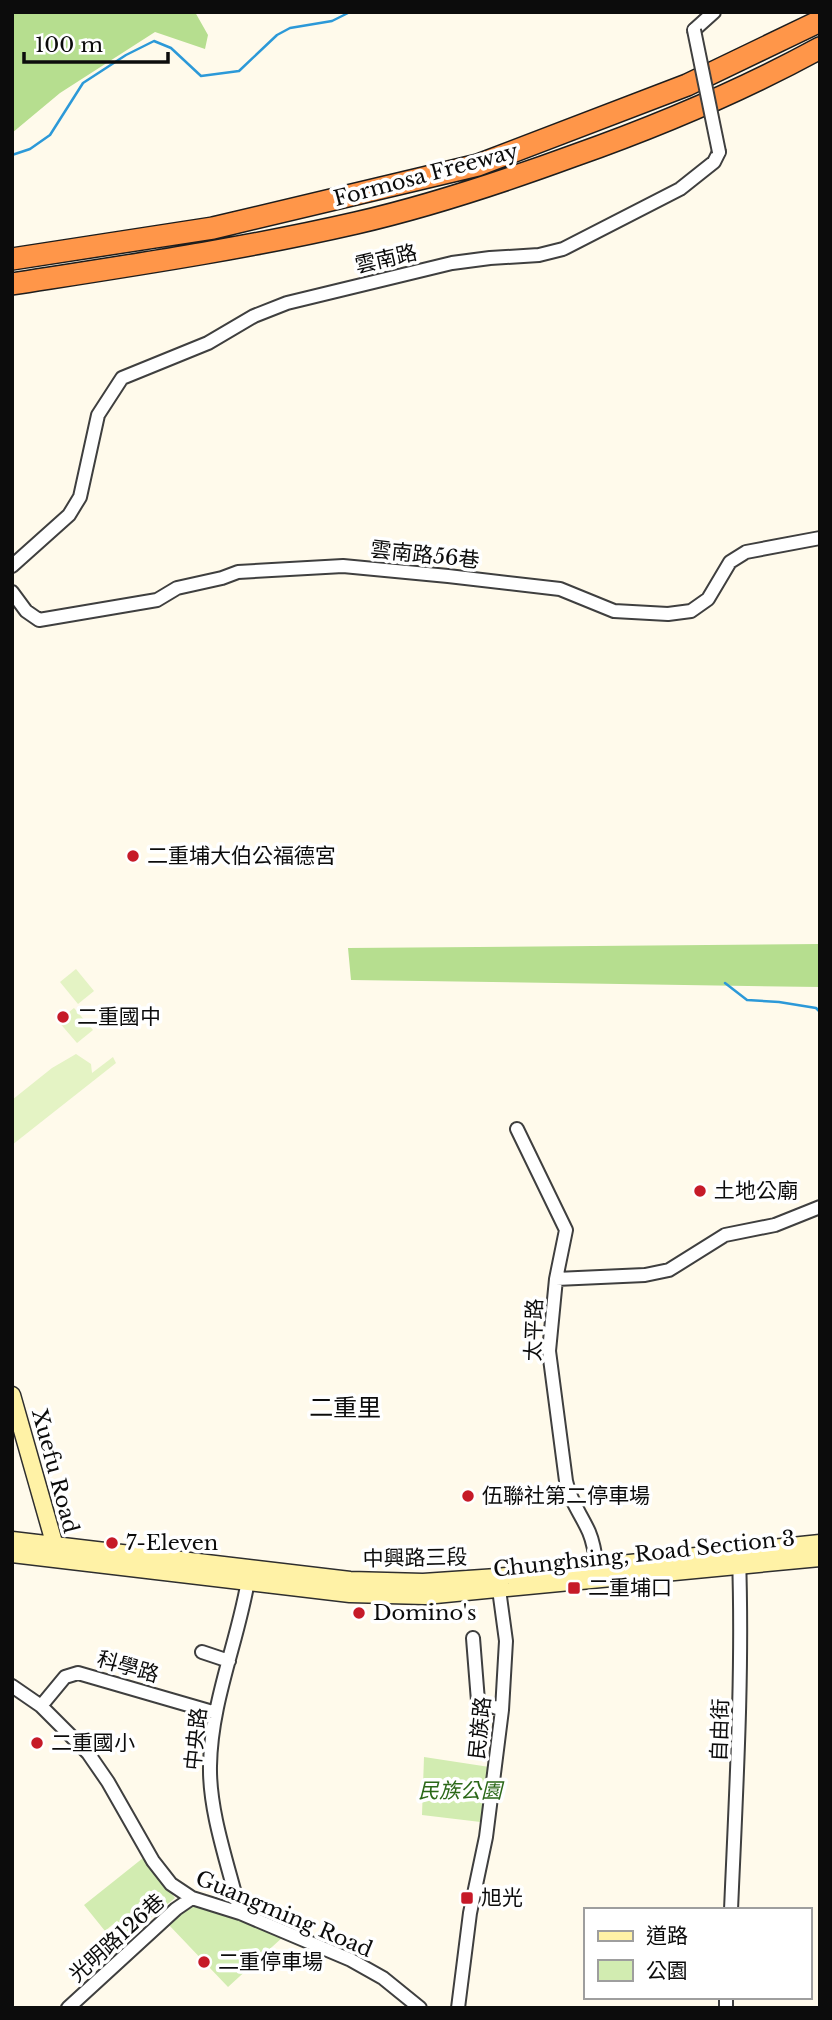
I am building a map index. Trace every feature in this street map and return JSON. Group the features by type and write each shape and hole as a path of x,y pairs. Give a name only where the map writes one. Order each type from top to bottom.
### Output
{"highway":[{"name":"Formosa Freeway","path":"12,259 213,228 478,165 687,85 820,21"},
{"name":"Formosa Freeway","path":"12,284 198,254 357,223 490,187 664,124 776,72 820,48"}],"main road":[{"name":"Xuefu Road","path":"12,1395 54,1552"},
{"path":"12,1540 54,1552"},
{"path":"739,1558 820,1543"},
{"name":"Chunghsing, Road Section 3","path":"12,1554 54,1552 249,1575 375,1595 425,1596 498,1584 739,1558 820,1558"}],"street":[{"name":"雲南路","path":"12,566 69,514 80,497 98,415 122,378 208,342 254,316 287,303 452,263 539,255 563,249 680,189 714,162 719,152 694,30 714,12"},
{"name":"雲南路56巷","path":"12,592 26,611 39,620 158,600 177,588 202,584 238,572 343,566 560,589 614,611 668,614 691,611 708,599 730,562 746,552 820,538"},
{"name":"太平路","path":"517,1129 566,1230 556,1279 549,1351 569,1497 588,1530 598,1572"},
{"path":"556,1279 645,1275 669,1270 725,1235 775,1225 820,1207"},
{"name":"自由街","path":"731,1908 740,1719 742,1614 739,1558"},
{"name":"中央路","path":"240,1913 212,1799 210,1765 216,1713 249,1575"},
{"name":"民族路","path":"458,2008 502,1710 506,1641 498,1584"},
{"path":"473,1638 478,1701 502,1710"},
{"path":"202,1652 229,1661"},
{"name":"科學路","path":"41,1706 65,1677 78,1673 216,1713"},
{"name":"Guangming Road","path":"12,1686 41,1706 88,1753 108,1782 153,1861 171,1884 192,1898 240,1913 351,1960 383,1978 420,2008"},
{"name":"光明路126巷","path":"68,2008 176,1909 192,1898"}],"green space":[{"path":"12,12 195,12 208,35 205,49 155,32 60,93 12,133"},
{"path":"820,944 820,987 351,980 348,948"},
{"path":"76,969 94,991 78,1004 60,982"},
{"path":"74,1008 93,1030 77,1043 58,1021"},
{"path":"76,1054 91,1064 92,1073 113,1057 116,1063 12,1145 12,1100 52,1068"},
{"name":"民族公園","path":"424,1757 496,1768 489,1823 422,1815"},
{"path":"143,1858 175,1898 129,1935 117,1921 105,1931 84,1905"},
{"path":"192,1905 241,1919 283,1937 228,1987 168,1924"}],"waterway":[{"path":"12,155 30,149 50,135 83,83 126,55 154,41 171,48 201,76 239,71 277,35 290,28 332,21 350,12"},
{"path":"725,983 747,1000 816,1008 820,1012"}],"place":[{"name":"二重埔大伯公福德宮","path":"133,856"},
{"name":"二重國中","path":"63,1017"},
{"name":"土地公廟","path":"700,1191"},
{"name":"伍聯社第二停車場","path":"468,1496"},
{"name":"7-Eleven","path":"112,1543"},
{"name":"二重埔口","path":"574,1588"},
{"name":"Domino's","path":"359,1613"},
{"name":"二重國小","path":"37,1743"},
{"name":"旭光","path":"467,1898"},
{"name":"二重停車場","path":"204,1962"}],"district":[{"name":"二重里","path":"345,1407"}]}
